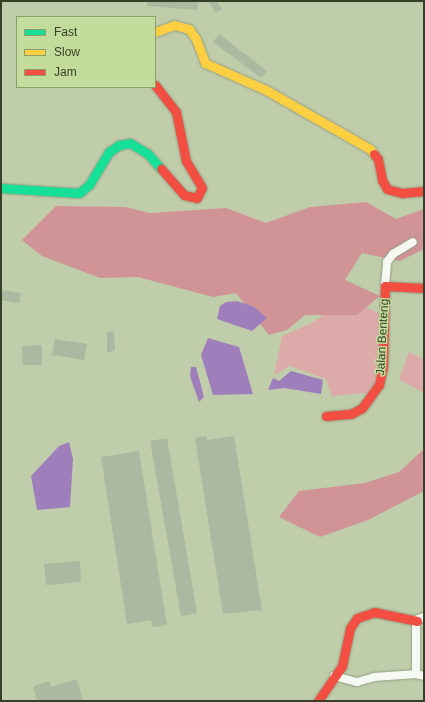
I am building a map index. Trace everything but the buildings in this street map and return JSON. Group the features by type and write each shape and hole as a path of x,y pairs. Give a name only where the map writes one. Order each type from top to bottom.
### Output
{"street":[{"path":"156,32 174,25 189,29 196,38 205,63 266,90 338,134 370,149 378,159 382,180 387,189 402,193 424,191"},
{"path":"1,188 79,193 89,185 102,162 112,149 130,143 136,145 148,154 184,195 194,199 198,198 202,188 186,161 176,112 156,87"},
{"path":"385,286 387,262 397,251 412,242"},
{"name":"Jalan Benteng","path":"326,416 351,414 362,408 379,385 383,366 385,286 424,288"},
{"path":"318,701 346,655 350,628 357,618 374,612 420,619 420,675 374,677 357,682 334,676"}],"shaded area":[{"path":"366,202 396,219 424,209 424,249 400,261 362,253 345,280 380,296 357,315 305,315 287,330 269,335 236,293 213,297 138,277 100,278 42,256 22,240 56,206 125,207 150,213 226,208 266,223 310,207"},
{"path":"237,301 254,307 267,318 252,331 217,319 220,306 226,302"},
{"path":"360,305 381,314 378,378 368,393 332,396 326,379 290,366 274,375 282,336 312,323 327,312"},
{"path":"208,338 239,347 253,394 213,395 201,355"},
{"path":"409,352 424,359 424,393 399,379"},
{"path":"191,367 196,367 204,397 199,402 190,376"},
{"path":"291,371 323,380 321,394 284,388 268,390 273,378 279,381"},
{"path":"69,442 73,459 70,507 37,510 31,476 59,446"},
{"path":"424,449 424,491 368,520 320,537 279,517 299,491 365,483 399,472"}],"traffic: fast":[{"path":"1,188 79,193 89,185 109,152 119,145 130,143 148,154 161,169"}],"traffic: slow":[{"path":"156,32 174,25 189,29 196,39 205,63 266,90 370,149 374,154"}],"traffic: jam":[{"path":"156,86 176,112 186,161 202,188 197,198 184,195 161,169"},
{"path":"374,154 378,159 382,180 387,189 402,193 424,191"},
{"path":"326,416 351,414 362,408 379,385 383,366 385,286 424,288"},
{"path":"318,701 342,666 350,628 357,618 374,612 417,621"}]}
